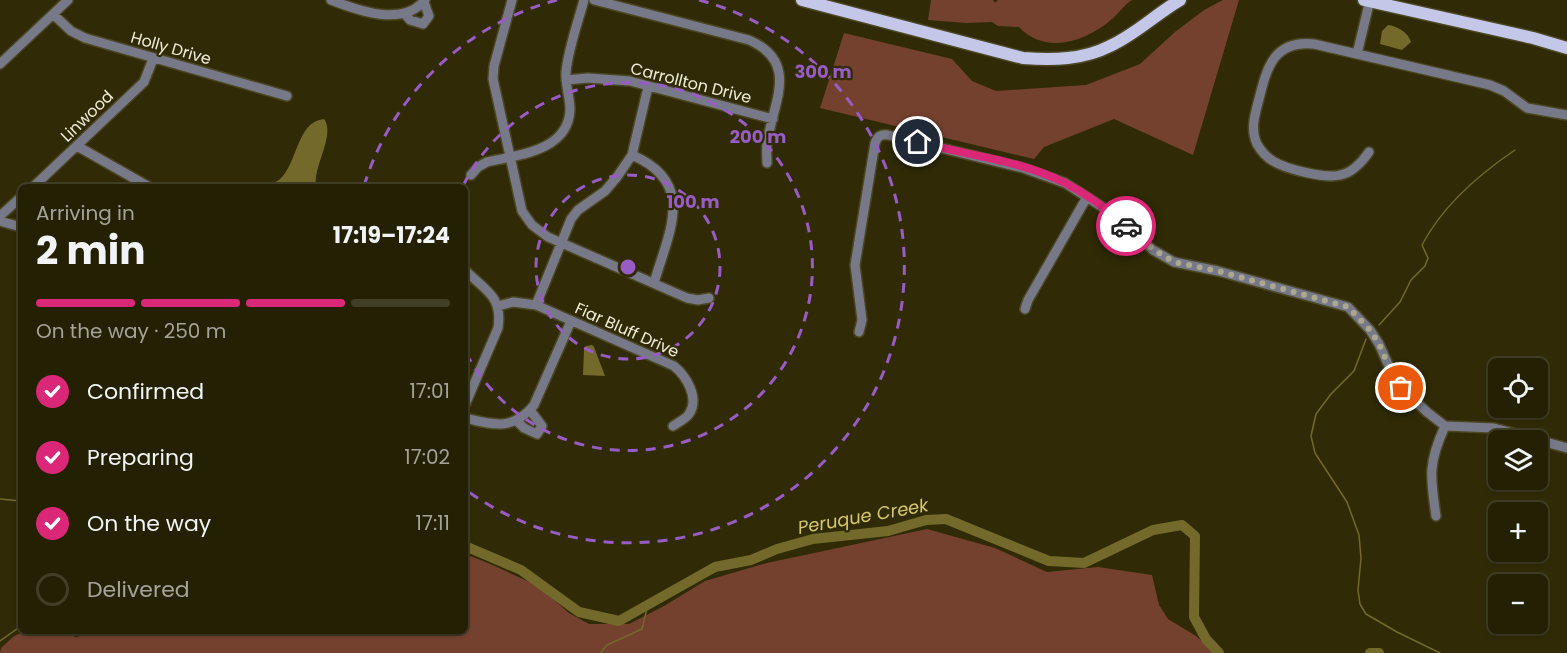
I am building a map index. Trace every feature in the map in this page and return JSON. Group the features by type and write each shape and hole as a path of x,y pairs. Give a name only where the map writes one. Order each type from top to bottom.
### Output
{"main road":[{"path":"802,0 1023,58 1053,60 1084,55 1110,46 1180,0"},
{"path":"1368,0 1567,48"}],"street":[{"path":"0,64 68,0"},
{"path":"331,0 360,4 387,15 414,11 424,1 429,16 423,24 417,24 405,14"},
{"path":"512,0 492,79 522,211 532,225 548,237 687,298 698,300 709,298"},
{"path":"471,175 487,162 548,146 559,137 567,124 570,111 566,70 584,0"},
{"path":"594,0 749,40 760,45 771,56 781,82 766,146 767,164"},
{"path":"1357,54 1368,0"},
{"name":"Holly Drive","path":"54,15 71,31 85,38 287,96"},
{"path":"1369,152 1356,167 1340,176 1325,176 1270,160 1257,145 1253,131 1265,74 1271,62 1280,52 1292,46 1306,44 1357,54 1490,85 1504,90 1527,108 1567,115"},
{"name":"Linwood","path":"36,184 144,82 153,59"},
{"name":"Carrollton Drive","path":"566,80 630,81 773,119"},
{"path":"536,305 571,219 578,210 605,191 632,155 648,87"},
{"path":"859,332 862,320 855,265 870,166 878,137 882,134 1023,168 1065,183 1113,214 1154,250 1174,262 1218,271 1348,307 1370,330 1395,380 1416,403 1445,426 1494,428 1567,448"},
{"path":"77,146 144,184"},
{"path":"632,155 648,162 659,171 668,181 672,195 674,209 672,222 654,283"},
{"path":"1025,309 1087,197"},
{"path":"0,216 18,200"},
{"path":"0,221 18,226"},
{"path":"468,272 487,288 498,306 499,317 498,328 468,398"},
{"name":"Fiar Bluff Drive","path":"498,306 513,302 536,305 674,366 684,374 690,385 692,406 689,415 673,426"},
{"path":"468,419 493,425 506,424 530,410 571,321"},
{"path":"516,420 524,428 537,434 542,426 530,410"},
{"path":"1436,516 1430,474 1432,461 1445,426"}],"shaded area":[{"path":"931,0 993,0 995,3 998,0 1132,0 1112,19 1090,34 1066,42 1053,43 1029,36 1019,27 998,26 992,22 966,23 928,20"},
{"path":"1223,0 1239,0 1193,155 1114,119 1044,147 1034,159 820,108 844,33 952,59 972,81 996,91 1086,85 1140,64 1175,32 1204,10"},
{"path":"1388,25 1402,30 1410,38 1411,42 1402,50 1380,44 1382,31"},
{"path":"324,119 327,126 326,143 317,171 316,184 267,184 279,180 285,173 302,135 315,122"},
{"path":"592,345 605,376 583,375 584,350 586,346"},
{"path":"927,529 995,548 1047,572 1098,567 1152,575 1159,605 1168,619 1196,636 1215,653 0,653 1,648 18,634 66,634 76,637 90,634 468,634 468,555 538,586 569,613 589,624 629,624 705,581 767,563"}],"waterway":[{"path":"1379,325 1400,302 1411,280 1425,266 1428,258 1422,245 1440,217 1475,180 1515,150"},
{"path":"1366,339 1354,371 1331,394 1316,414 1311,436 1315,453 1347,502 1359,535 1361,558 1358,590 1360,604 1366,614 1440,653"},
{"name":"Peruque Creek","path":"0,499 18,501"},
{"name":"Peruque Creek","path":"468,547 521,570 579,612 619,621 715,567 751,560 777,549 813,539 888,531 926,520 946,519 1049,561 1084,563 1153,530 1182,525 1195,536 1194,617 1206,639 1219,653"},
{"path":"600,653 607,645 642,629 648,604"},
{"path":"0,641 18,628"},
{"name":"Peruque Creek","path":"1370,653 1379,653"}],"way so far":[{"path":"1126,226 1154,250 1174,262 1218,271 1348,307 1370,330 1401,388"}],"route":[{"path":"918,142 1038,172 1065,183 1113,214 1126,226"}]}
